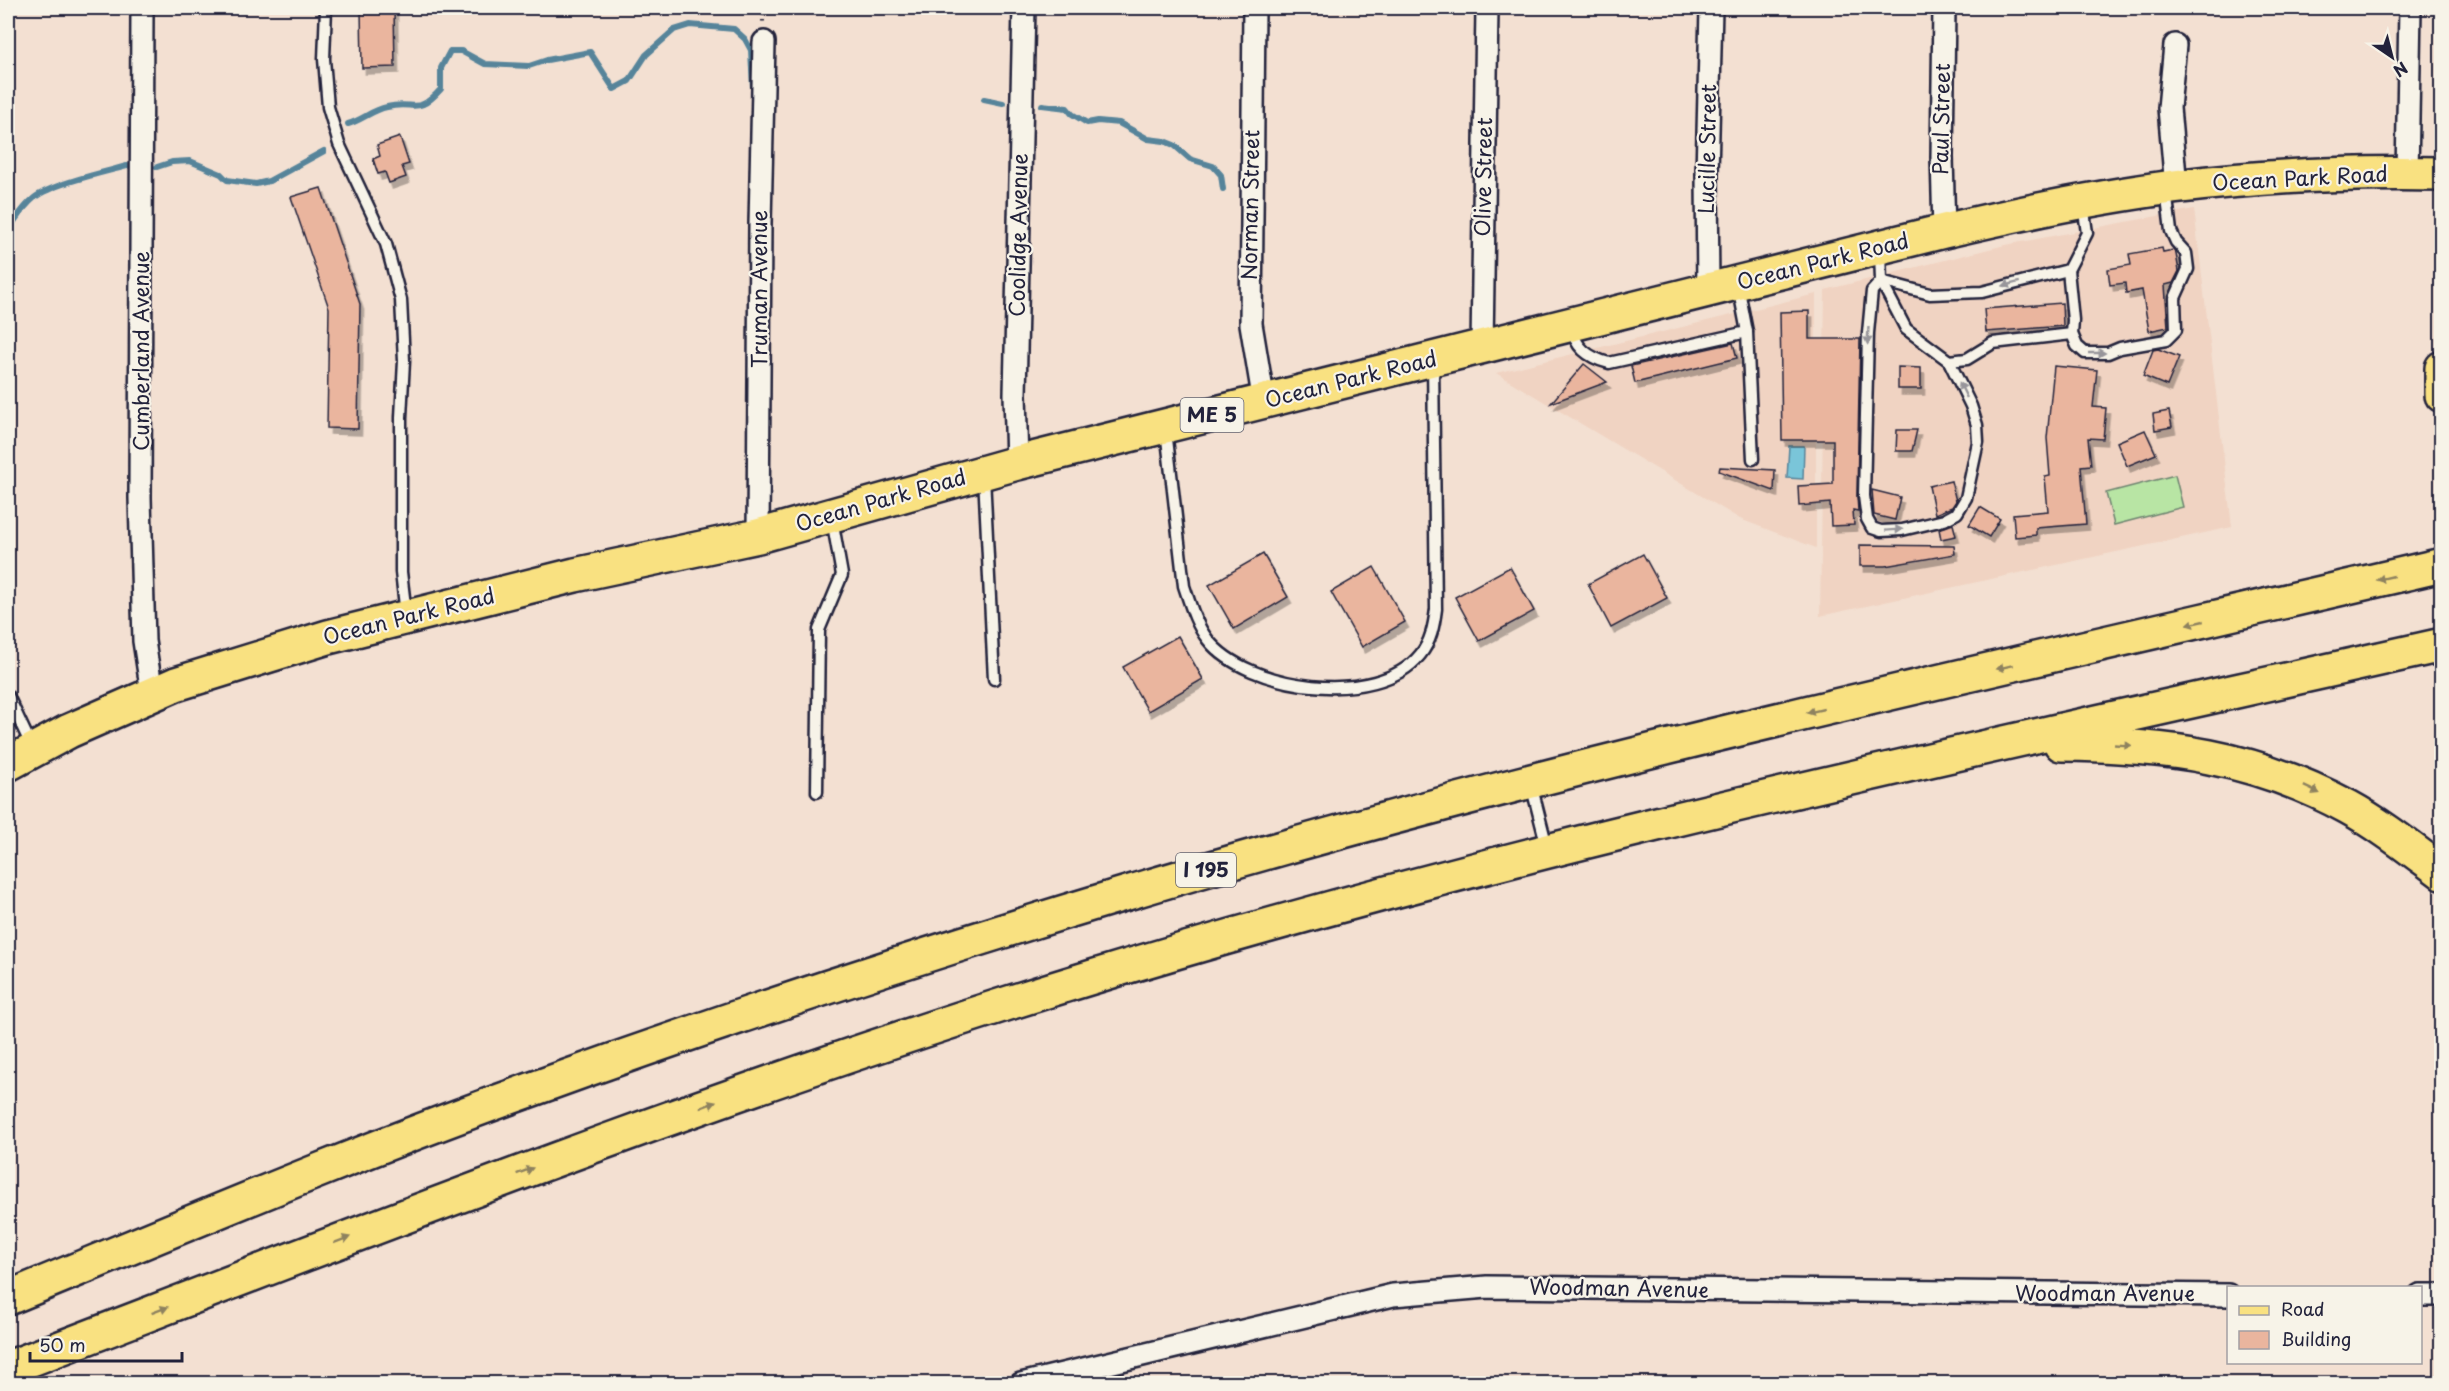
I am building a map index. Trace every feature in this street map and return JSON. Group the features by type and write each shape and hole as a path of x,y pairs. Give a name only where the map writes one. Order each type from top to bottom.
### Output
{"main road":[{"name":"Ocean Park Road","path":"20,757 152,693 252,659 575,575 758,536 1017,463 1944,231 2083,201 2171,187 2287,176 2442,174"},
{"path":"2442,368 2442,395"},
{"name":"I 195","path":"8,1298 258,1195 526,1091 823,989 1115,897 1385,819 1530,780 2442,565"},
{"path":"8,1368 547,1162 806,1070 1110,972 1248,931 1547,850 2442,645"},
{"path":"2002,744 2138,746 2164,748 2234,761 2307,787 2349,807 2388,832 2442,872"}],"street":[{"name":"Cumberland Avenue","path":"142,8 140,498 144,641 152,693"},
{"name":"Coolidge Avenue","path":"1017,463 1015,394 1024,8"},
{"name":"Norman Street","path":"1254,8 1250,314 1253,347 1264,402"},
{"name":"Olive Street","path":"1482,347 1487,8"},
{"name":"Lucille Street","path":"1712,8 1707,185 1723,287"},
{"name":"Paul Street","path":"1944,8 1942,157 1944,231"},
{"path":"2407,173 2410,8"},
{"name":"Truman Avenue","path":"758,536 764,42"},
{"path":"2171,187 2169,108 2175,45"},
{"name":"Woodman Avenue","path":"1021,1383 1382,1297 1427,1291 1487,1287 2227,1295"},
{"path":"2422,1294 2442,1294"}],"lane":[{"path":"326,8 325,76 330,114 345,158 386,244 400,300 404,361 401,417 401,572 407,617"},
{"path":"2083,201 2087,233 2068,270 2073,341 2080,349 2092,354 2162,341 2173,335 2176,330 2175,298 2188,269 2186,253 2176,242 2171,231 2171,187"},
{"path":"1880,247 1881,281 1906,329 1949,361 1971,406 1977,425 1978,442 1966,498 1958,513 1944,520 1902,530 1881,531 1872,528 1867,519 1864,495 1868,333 1872,291 1881,281"},
{"path":"1881,281 1930,294 1982,292 2068,270"},
{"path":"1723,287 1747,332 1753,459"},
{"path":"1572,325 1574,341 1578,347 1599,361 1609,363 1747,332"},
{"path":"1949,361 1967,358 1993,343 2072,334"},
{"path":"1165,427 1184,586 1190,606 1209,641 1238,662 1274,678 1324,688 1356,687 1374,683 1407,668 1420,656 1428,644 1437,609 1433,359"},
{"path":"984,472 994,679"},
{"path":"817,792 819,630 842,575 831,515"},
{"path":"8,696 15,715 20,757"},
{"path":"1530,780 1547,850"}],"shaded area":[{"path":"2194,209 2232,527 1820,616 1825,290 2005,245"},
{"path":"1816,294 1816,548 1740,519 1496,373"}],"green space":[{"path":"2175,475 2183,507 2114,525 2106,493"}],"water":[{"path":"1789,446 1804,446 1803,479 1787,478"}],"building":[{"path":"361,8 394,8 395,67 362,68"},
{"path":"400,137 409,164 402,166 406,177 389,183 385,172 378,174 373,159 380,156 377,145"},
{"path":"321,188 360,304 358,429 327,428 329,308 291,197"},
{"path":"2162,248 2163,252 2173,250 2176,254 2179,271 2173,283 2165,285 2168,327 2149,331 2142,290 2126,293 2125,283 2110,285 2108,269 2131,265 2129,254"},
{"path":"2062,303 2063,326 1986,332 1984,309"},
{"path":"1809,311 1809,339 1860,339 1858,511 1853,510 1854,525 1831,526 1830,503 1799,506 1798,486 1833,484 1833,440 1782,440 1780,312"},
{"path":"1733,343 1737,358 1635,383 1631,366"},
{"path":"2158,349 2179,357 2167,386 2143,376 2153,350"},
{"path":"1584,364 1607,382 1551,403"},
{"path":"2054,366 2097,370 2093,407 2106,408 2103,439 2088,438 2091,465 2081,466 2086,524 2036,528 2036,535 2015,537 2013,514 2048,511 2045,477 2050,476 2047,438"},
{"path":"1898,367 1921,368 1921,389 1898,389"},
{"path":"2169,411 2172,427 2155,430 2153,414"},
{"path":"1897,430 1917,430 1912,451 1896,451"},
{"path":"2145,430 2156,454 2127,466 2117,442"},
{"path":"1720,467 1775,470 1774,491 1719,471"},
{"path":"1951,481 1956,501 1952,507 1935,514 1929,486"},
{"path":"1872,490 1900,497 1895,520 1874,515"},
{"path":"1980,507 2000,519 1989,537 1969,525"},
{"path":"1953,524 1956,536 1941,539 1939,529"},
{"path":"1860,545 1954,546 1955,554 1885,566 1860,566"},
{"path":"1263,554 1288,597 1234,629 1209,585"},
{"path":"1643,554 1667,598 1611,628 1588,584"},
{"path":"1374,567 1405,622 1362,647 1331,592"},
{"path":"1510,567 1534,611 1479,641 1455,597"},
{"path":"1178,636 1203,679 1148,711 1123,667"}],"waterway":[{"path":"348,124 382,108 396,105 415,106 433,98 441,89 441,68 450,51 461,51 485,64 529,66 547,60 590,52 614,89 629,81 646,55 674,30 690,25 734,29 745,39 751,50 753,89"},
{"path":"984,99 1003,103"},
{"path":"1042,105 1067,108 1087,123 1098,121 1119,123 1148,139 1174,145 1190,159 1213,166 1221,175 1223,189"},
{"path":"157,167 172,162 190,161 221,174 227,180 256,184 269,181 324,151"},
{"path":"8,230 26,205 42,193 79,179 127,166"}]}
